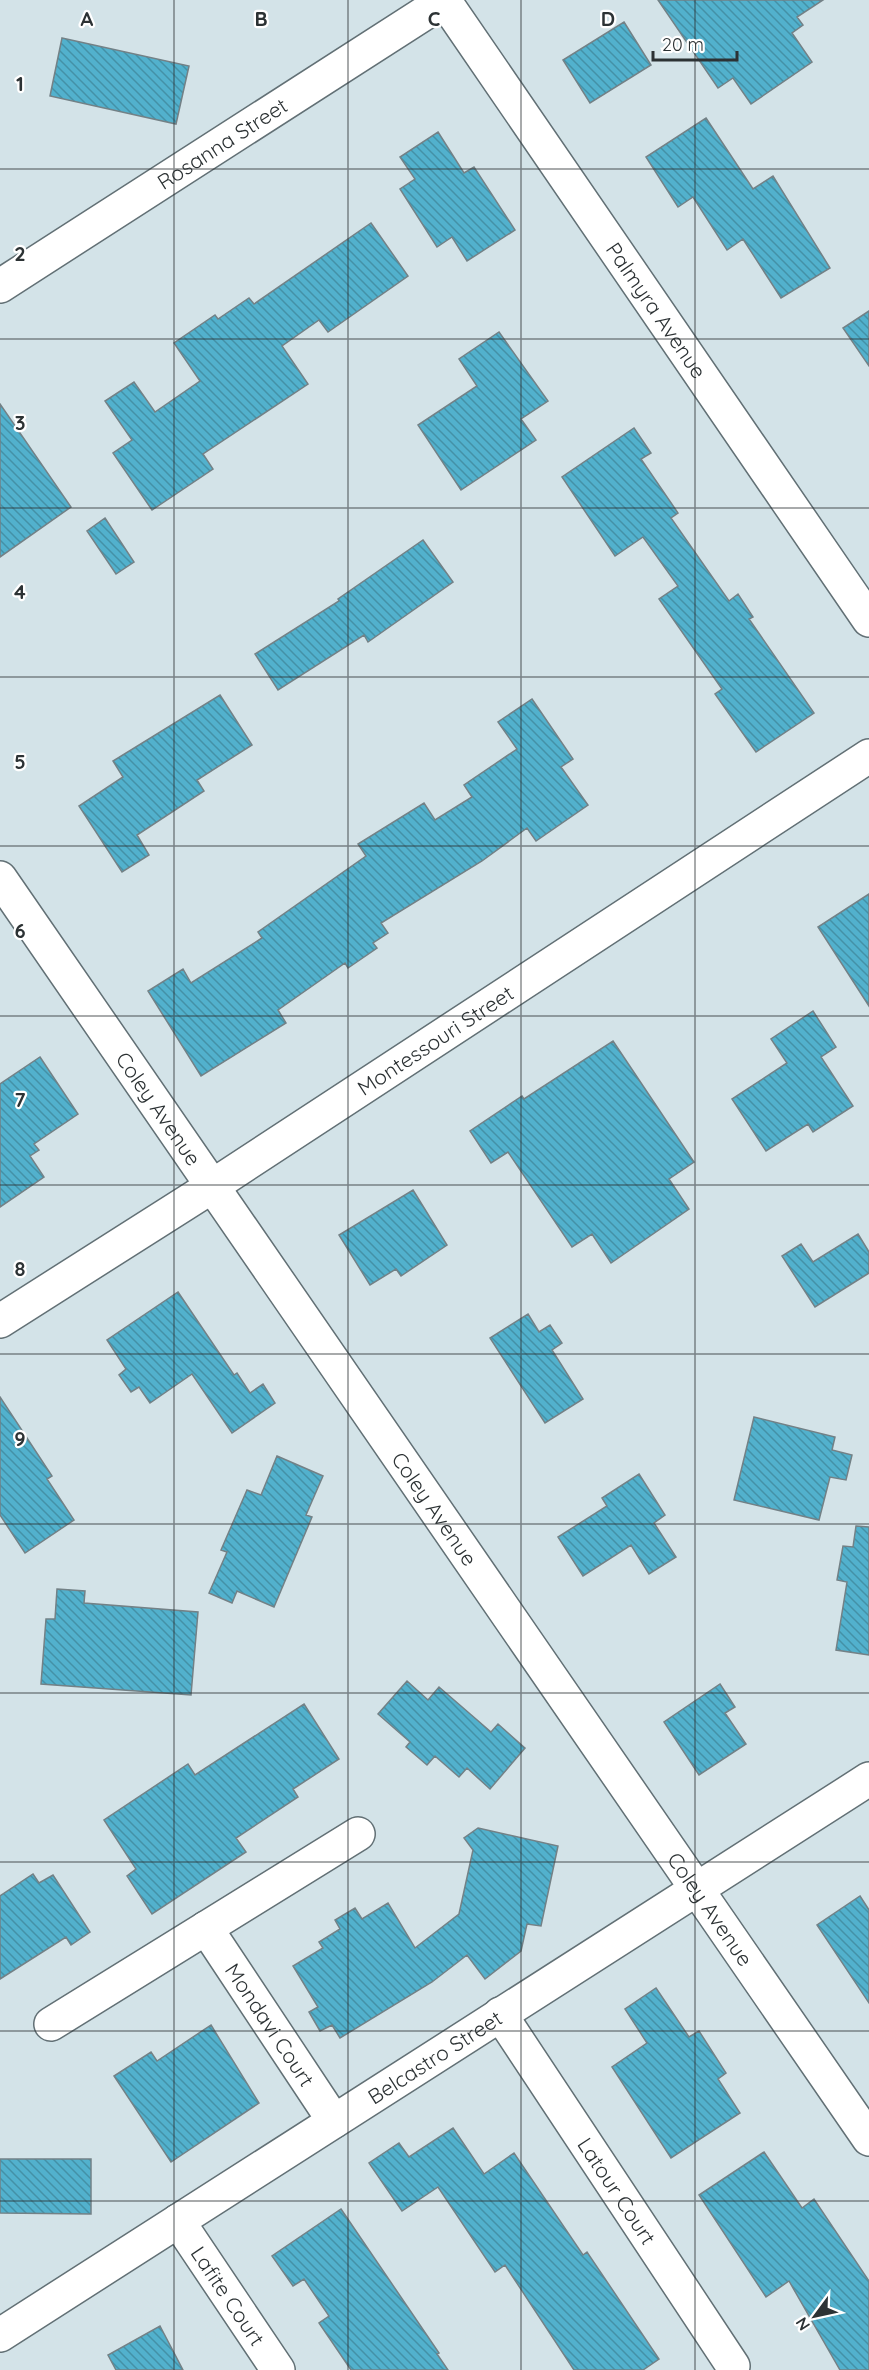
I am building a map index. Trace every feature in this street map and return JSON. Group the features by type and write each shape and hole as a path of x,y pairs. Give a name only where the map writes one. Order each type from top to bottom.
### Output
{"street":[{"name":"Rosanna Street","path":"0,286 445,0"},
{"name":"Palmyra Avenue","path":"445,0 869,620"},
{"name":"Montessouri Street","path":"0,1321 211,1187 869,756"},
{"name":"Coley Avenue","path":"0,878 869,2139"},
{"name":"Belcastro Street","path":"0,2335 869,1779"},
{"path":"51,2024 358,1834"},
{"name":"Mondavi Court","path":"206,1928 334,2121"},
{"name":"Latour Court","path":"500,2014 733,2367"},
{"name":"Lafite Court","path":"178,2221 278,2370"}],"building":[{"path":"658,0 823,0 797,17 803,25 792,33 812,62 751,104 733,78 718,88"},
{"path":"624,22 651,65 590,103 563,60"},
{"path":"62,38 189,66 176,124 50,96"},
{"path":"706,118 753,189 773,176 830,268 781,298 743,239 727,250 693,197 678,207 646,157"},
{"path":"438,132 464,173 474,167 515,230 467,261 452,237 437,247 400,189 415,179 400,157"},
{"path":"371,223 408,276 328,332 319,320 282,346 308,384 203,454 213,469 152,510 113,453 132,440 105,401 134,382 155,412 200,381 174,343 215,315 218,319 249,298 254,304"},
{"path":"869,311 869,366 843,328"},
{"path":"499,332 548,401 521,419 536,440 461,490 418,425 477,386 459,359"},
{"path":"0,404 71,507 0,557"},
{"path":"634,428 651,453 641,459 678,513 671,518 729,601 738,594 753,617 749,619 814,713 756,752 715,694 722,689 659,599 678,586 643,537 615,556 562,477"},
{"path":"105,518 134,562 116,574 87,531"},
{"path":"423,540 453,582 368,642 364,635 278,690 255,654 339,601 338,599"},
{"path":"220,695 252,745 197,780 204,791 137,835 149,855 122,872 79,806 123,777 113,761"},
{"path":"532,699 573,759 561,767 588,805 536,841 527,828 482,861 381,923 388,933 373,943 377,948 348,968 345,963 278,1010 286,1023 201,1076 148,991 183,969 191,983 262,938 258,932 366,856 358,844 424,803 435,820 472,797 464,785 517,749 498,722"},
{"path":"869,894 869,1006 818,927"},
{"path":"813,1011 836,1047 821,1057 853,1106 813,1132 808,1124 766,1151 732,1099 787,1063 771,1039"},
{"path":"613,1041 694,1162 669,1179 689,1209 611,1263 592,1234 572,1247 508,1152 491,1163 470,1131 522,1096 524,1099"},
{"path":"40,1057 78,1114 34,1144 39,1150 30,1156 44,1177 0,1207 0,1084"},
{"path":"413,1190 447,1245 401,1276 396,1269 370,1285 339,1235"},
{"path":"858,1234 869,1252 869,1273 815,1307 782,1256 801,1244 813,1262"},
{"path":"178,1292 234,1375 237,1373 250,1393 263,1384 275,1403 232,1433 192,1374 150,1403 139,1387 131,1392 119,1375 126,1369 107,1340"},
{"path":"528,1314 539,1332 550,1325 562,1343 552,1350 583,1399 545,1423 490,1338"},
{"path":"0,1397 52,1476 47,1479 74,1520 25,1553 0,1515"},
{"path":"754,1417 835,1437 832,1450 852,1455 846,1480 830,1477 819,1520 734,1500"},
{"path":"277,1456 323,1476 306,1515 312,1517 274,1607 237,1591 232,1603 209,1593 227,1552 221,1550 247,1490 261,1495"},
{"path":"639,1474 665,1515 654,1523 676,1557 649,1574 631,1545 583,1576 558,1537 607,1506 602,1498"},
{"path":"856,1526 869,1527 869,1655 836,1650 847,1582 837,1580 843,1546 853,1547"},
{"path":"57,1589 85,1591 84,1603 198,1612 191,1695 41,1684 46,1619 55,1619"},
{"path":"407,1681 428,1700 439,1687 491,1732 498,1724 525,1748 490,1789 467,1768 459,1777 435,1756 427,1765 406,1747 410,1742 378,1714"},
{"path":"720,1684 735,1707 725,1713 746,1744 699,1775 664,1722"},
{"path":"304,1704 339,1759 293,1789 298,1797 236,1838 246,1852 152,1914 127,1876 136,1869 104,1820 188,1764 195,1775"},
{"path":"478,1828 558,1846 541,1926 527,1924 521,1951 485,1979 467,1955 432,1982 340,2038 332,2025 320,2031 309,2012 318,2007 293,1966 323,1948 319,1942 340,1929 335,1920 355,1908 362,1919 388,1903 415,1948 459,1914 473,1850 464,1838"},
{"path":"33,1874 39,1883 53,1875 90,1932 71,1945 66,1937 0,1979 0,1896"},
{"path":"860,1896 869,1910 869,2003 817,1925"},
{"path":"656,1988 689,2037 699,2031 726,2073 718,2079 740,2113 671,2158 612,2067 647,2043 625,2009"},
{"path":"211,2025 259,2103 171,2162 114,2076 151,2052 157,2061"},
{"path":"453,2128 484,2174 514,2153 583,2255 587,2252 659,2359 643,2370 574,2370 505,2265 495,2272 438,2187 402,2211 369,2163 399,2143 409,2157"},
{"path":"764,2152 802,2208 814,2199 869,2281 869,2370 840,2370 789,2281 766,2297 699,2195"},
{"path":"0,2159 91,2159 91,2214 0,2213"},
{"path":"341,2209 439,2353 437,2354 448,2370 351,2370 319,2323 329,2316 304,2279 293,2286 272,2256"},
{"path":"160,2326 183,2370 116,2370 108,2355"}]}
